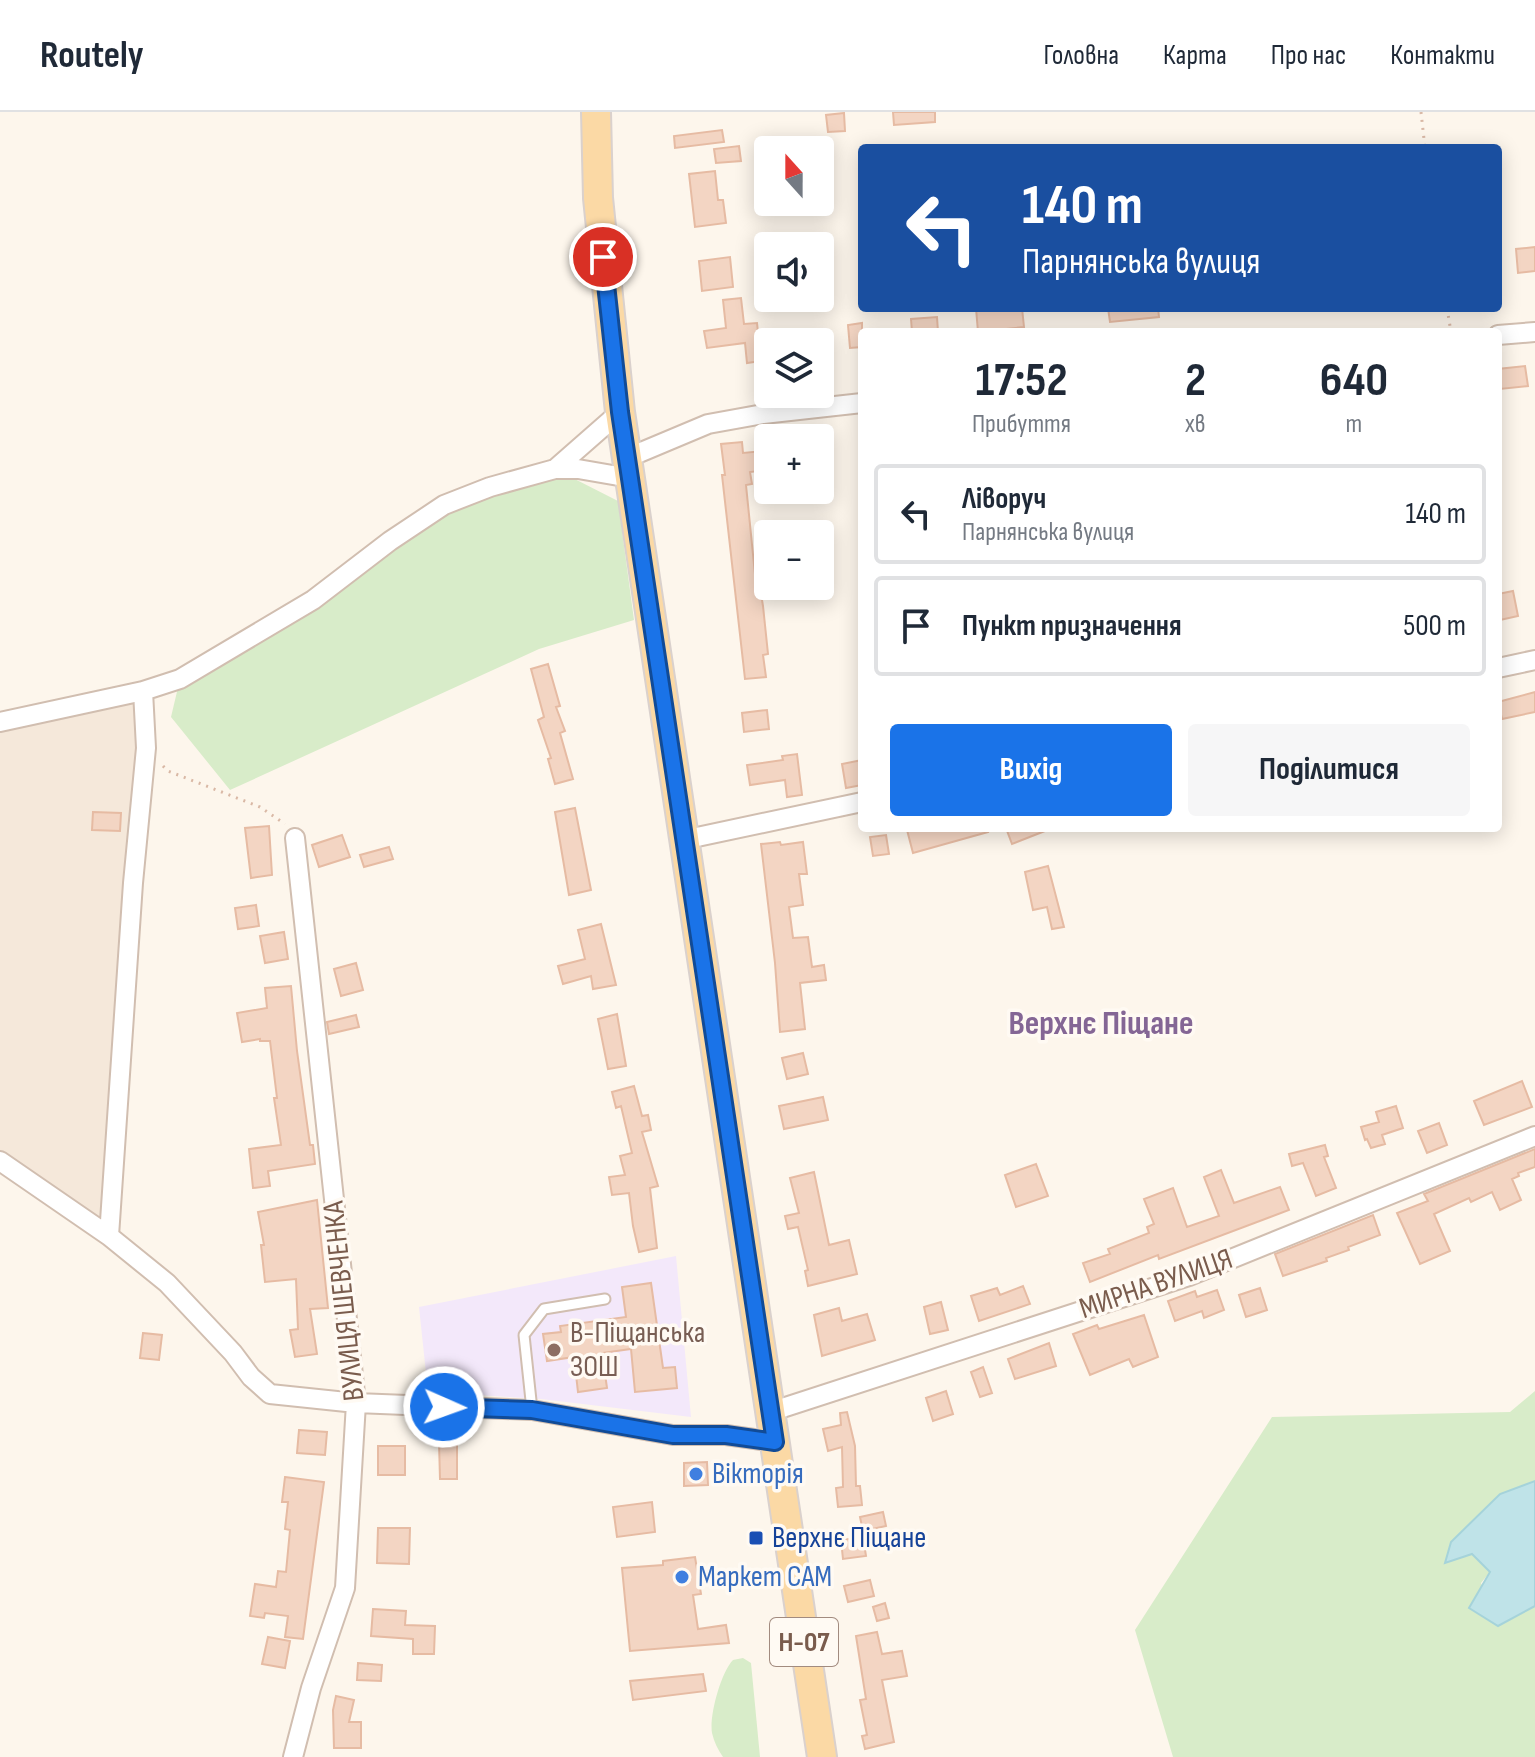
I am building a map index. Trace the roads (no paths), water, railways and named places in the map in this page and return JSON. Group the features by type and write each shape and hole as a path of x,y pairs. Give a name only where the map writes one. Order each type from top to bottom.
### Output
{"main road":[{"name":"Н-07","path":"596,112 598,198 620,412 822,1757"}],"street":[{"path":"1502,335 1535,332"},
{"path":"0,722 143,691 180,679 310,602 390,541 444,505 490,487 555,469 628,468 708,424 763,414 858,403"},
{"path":"555,469 620,412"},
{"path":"1502,667 1535,660"},
{"path":"109,1236 133,883 146,748 143,691"},
{"path":"683,840 858,803"},
{"name":"ВУЛИЦЯ ШЕВЧЕНКА","path":"293,1757 311,1688 345,1588 356,1403 295,838"},
{"name":"МИРНА ВУЛИЦЯ","path":"770,1412 1189,1276 1535,1136"},
{"path":"0,1161 109,1236 167,1283 270,1394 356,1403 532,1410 673,1435 726,1435 775,1442"}],"lane":[{"path":"532,1410 524,1335 544,1309 605,1299"}],"water":[{"path":"1535,1481 1535,1606 1498,1626 1469,1608 1490,1572 1472,1554 1445,1563 1451,1542 1500,1494"}],"place":[{"name":"В-Піщанська ЗОШ","path":"554,1350"},
{"name":"Вікторія","path":"696,1474"},
{"name":"Верхнє Піщане","path":"756,1538"},
{"name":"Маркет САМ","path":"682,1577"}],"district":[{"name":"Верхнє Піщане","path":"1101,1023"}]}
